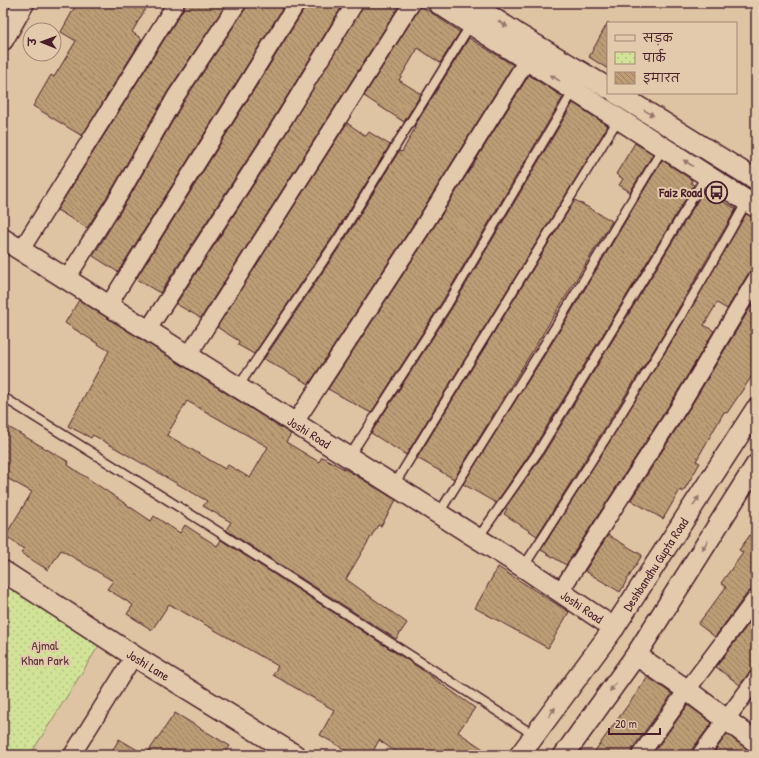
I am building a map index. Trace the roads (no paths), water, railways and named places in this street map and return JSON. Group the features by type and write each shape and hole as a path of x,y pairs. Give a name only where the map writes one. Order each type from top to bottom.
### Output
{"street":[{"path":"3,40 24,3"},
{"path":"21,250 176,3"},
{"path":"66,280 122,191 176,96 238,3"},
{"path":"108,306 296,3"},
{"path":"147,331 270,142 355,3"},
{"path":"188,356 412,3"},
{"path":"438,3 751,204"},
{"path":"470,3 516,33 607,87"},
{"path":"294,424 430,215 527,60"},
{"path":"618,94 756,180"},
{"name":"Joshi Road","path":"3,239 294,424 523,567 614,628"},
{"path":"560,592 683,401 756,279"},
{"name":"Deshbandhu Gupta Road","path":"520,755 614,628 756,409"},
{"path":"564,755 636,655 756,465"},
{"name":"Joshi Lane","path":"3,571 288,753"},
{"path":"640,755 686,690 756,598"},
{"path":"636,655 756,742"},
{"path":"72,755 134,656"},
{"path":"700,755 725,719 756,679"},
{"path":"753,755 756,751"}],"lane":[{"path":"238,388 340,236 471,24"},
{"path":"349,457 447,305 574,90"},
{"path":"394,486 618,118"},
{"path":"439,514 559,321 663,147"},
{"path":"477,538 538,452 706,175"},
{"path":"523,567 585,474 715,259 751,204"},
{"path":"3,397 211,527 535,736"}],"place":[{"name":"Faiz Road","path":"717,192"}],"park label":[{"name":"Ajmal Khan Park","path":"45,652"}]}
